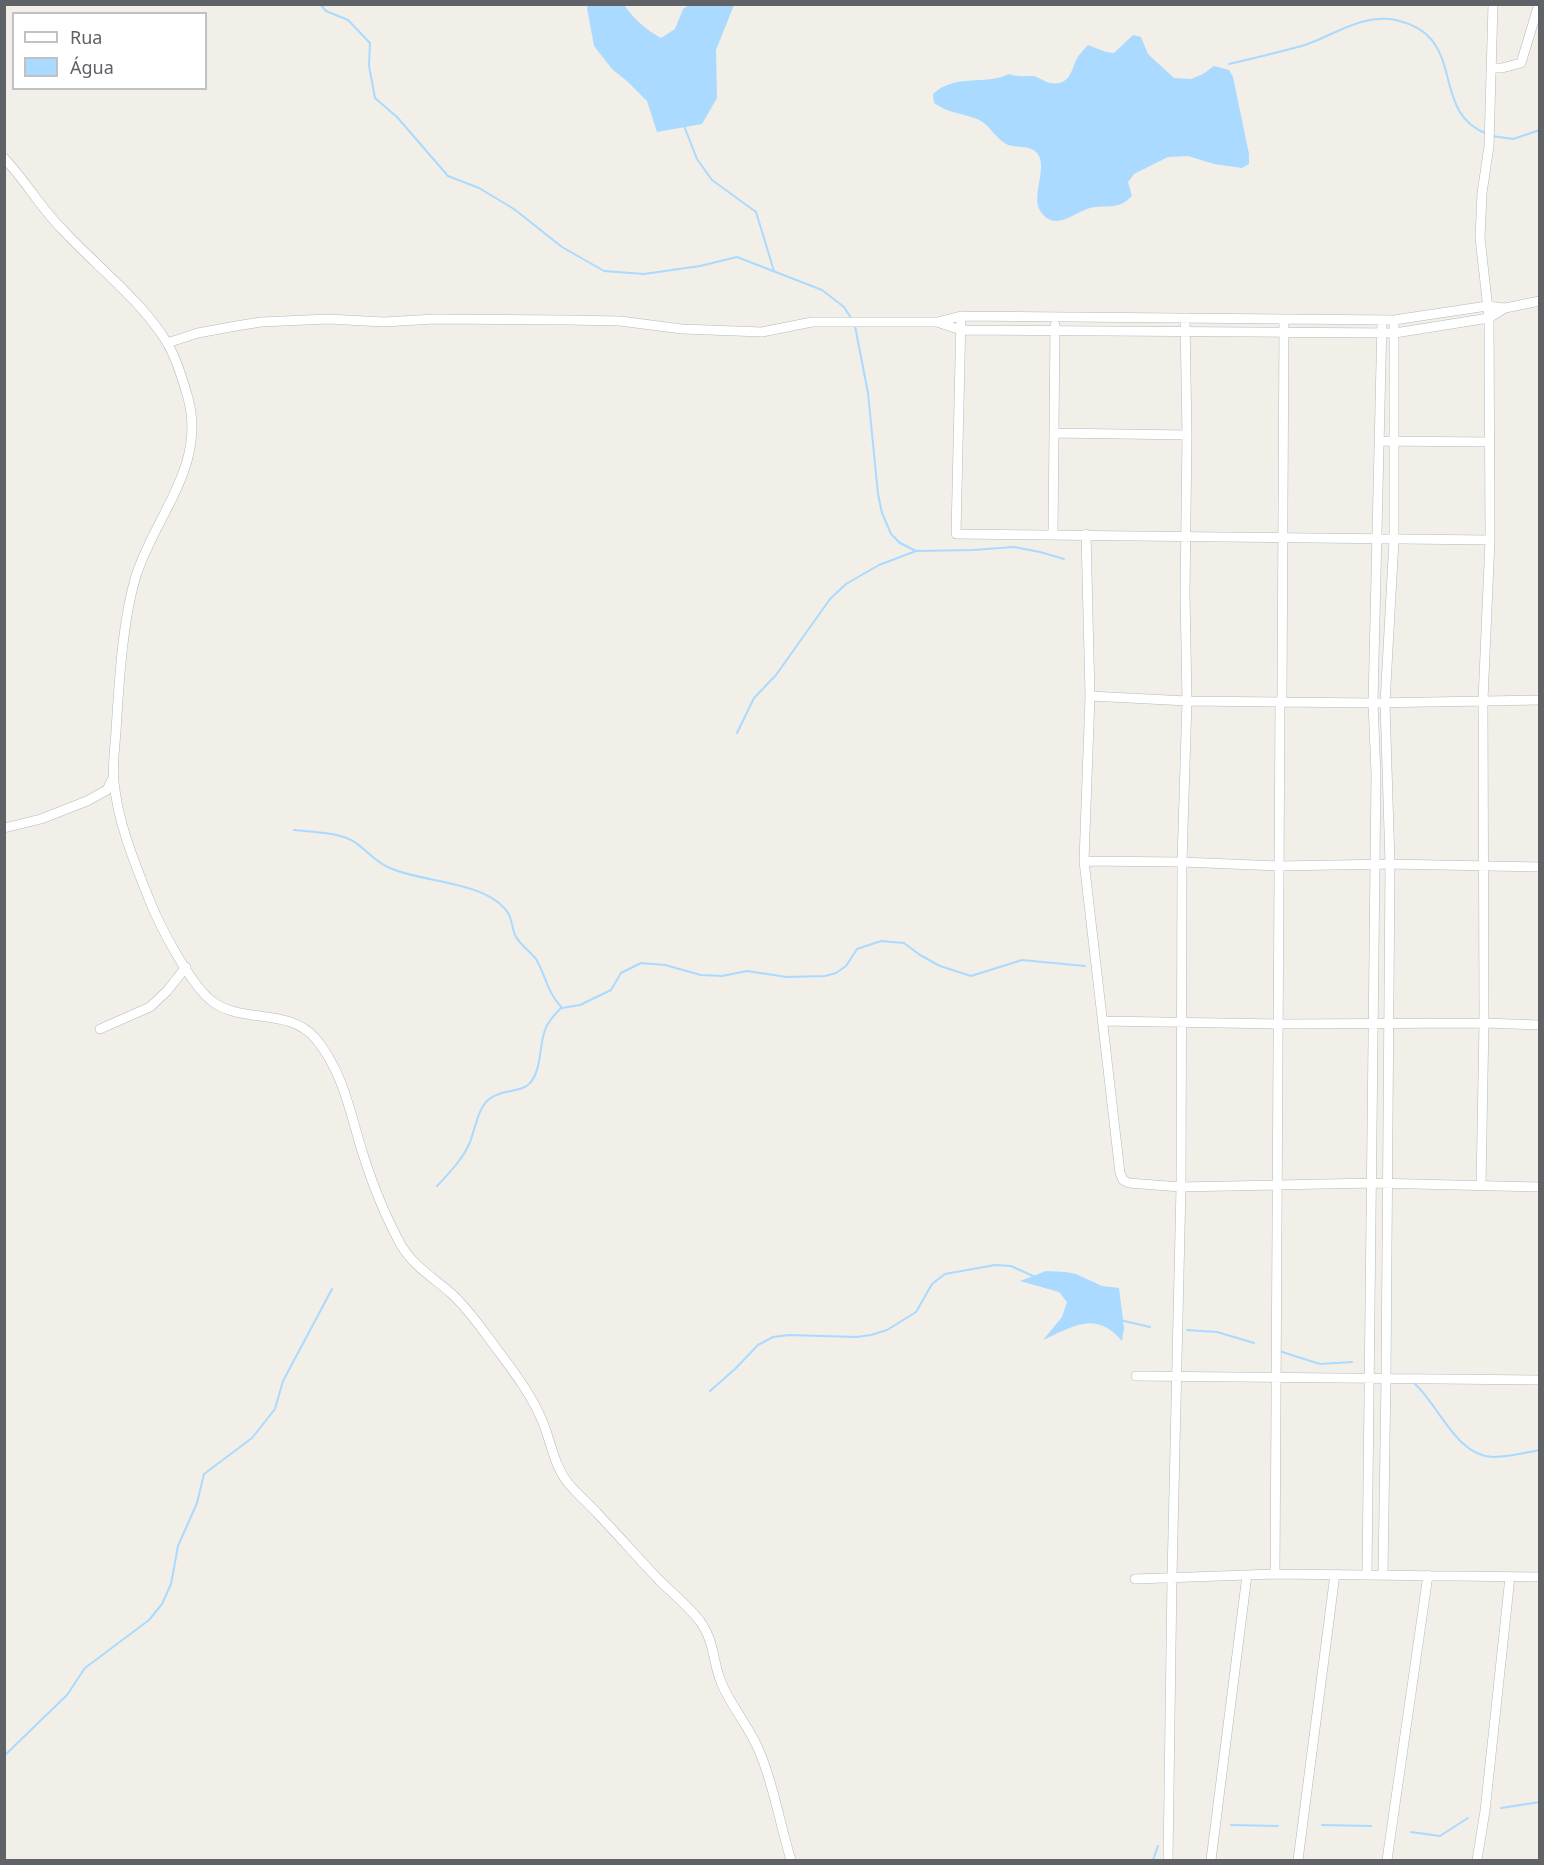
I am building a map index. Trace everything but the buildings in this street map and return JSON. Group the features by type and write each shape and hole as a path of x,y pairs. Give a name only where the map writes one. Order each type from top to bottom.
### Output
{"street":[{"path":"1481,1186 1484,1023 1483,700 1490,540 1489,318 1480,238 1482,194 1489,147 1493,4"},
{"path":"1492,68 1521,63 1539,4"},
{"path":"4,158 46,212 104,270 167,343 188,396 192,417 192,441 186,469 148,546 135,581 129,610 113,778 120,819 151,905 200,990 214,1003 241,1013 286,1019 296,1023 309,1031 323,1049 346,1092 371,1179 404,1249 414,1263 457,1299 502,1356 533,1401 546,1430 554,1458 570,1485 644,1565 695,1615 704,1628 714,1652 721,1683 753,1736 762,1757 791,1860"},
{"path":"167,343 198,333 244,325 328,319 384,322 434,319 620,321 682,329 762,332 812,322 937,322 961,316 1394,320 1487,306 1505,308 1539,301"},
{"path":"937,322 961,330 1395,333 1489,318 1505,308"},
{"path":"961,316 956,534 1490,540"},
{"path":"1053,535 1055,317"},
{"path":"1168,1860 1181,1187 1182,862 1187,701 1185,318"},
{"path":"1275,1574 1274,1377 1284,319"},
{"path":"1367,1574 1376,774 1373,703 1382,320"},
{"path":"1383,1574 1390,864 1385,703 1394,540 1394,320"},
{"path":"1054,433 1187,435"},
{"path":"1380,441 1489,442"},
{"path":"1086,534 1090,696 1084,861 1120,1173 1123,1180 1128,1183 1181,1187 1372,1183 1539,1186"},
{"path":"1090,696 1187,701 1373,703 1539,700"},
{"path":"4,828 41,819 87,801 107,790 113,778"},
{"path":"1084,861 1279,866 1390,864 1539,867"},
{"path":"100,1029 150,1007 167,992 186,967"},
{"path":"1104,1021 1539,1025"},
{"path":"1136,1376 1539,1380"},
{"path":"1135,1579 1275,1574 1539,1577"},
{"path":"1298,1860 1335,1574"},
{"path":"1211,1860 1247,1575"},
{"path":"1387,1860 1428,1575"},
{"path":"1477,1860 1485,1811 1510,1577"}],"water":[{"path":"588,5 624,5 641,24 661,38 675,29 683,9 689,5 734,5 716,50 717,98 702,124 657,132 647,101 612,69 594,46"},
{"path":"1133,35 1141,37 1148,54 1174,78 1191,79 1214,66 1229,70 1233,77 1249,154 1249,164 1242,168 1214,164 1188,156 1168,157 1134,174 1128,182 1132,196 1122,204 1090,208 1064,219 1052,221 1046,218 1038,206 1041,164 1035,151 1008,145 982,121 934,103 933,94 951,84 960,82 990,79 1009,74 1033,76 1051,83 1061,82 1068,78 1077,58 1088,45 1114,53"},
{"path":"1046,1271 1076,1274 1102,1286 1119,1288 1124,1328 1122,1341 1112,1331 1094,1323 1075,1326 1043,1340 1062,1317 1067,1302 1059,1292 1020,1281"}],"waterway":[{"path":"320,4 326,11 348,20 370,43 369,66 375,98 397,117 448,176 479,188 514,209 562,247 604,271 644,274 700,266 737,257 822,290 844,307 851,318"},
{"path":"1229,64 1305,45 1361,22 1396,20 1419,29 1433,42 1441,57 1458,108 1469,123 1487,134"},
{"path":"684,126 697,159 712,180 756,212 774,271"},
{"path":"1492,136 1513,139 1540,130"},
{"path":"855,326 868,393 878,494 882,513 891,534 900,543 916,551 1014,547 1064,559"},
{"path":"737,733 754,698 776,675 830,599 846,584 879,565 916,551"},
{"path":"294,830 349,839 390,868 470,889 498,902 508,913 517,938 536,959 553,996 562,1008 580,1005 611,990 621,973 641,963 665,965 701,975 722,976 747,971 787,977 825,976 836,973 846,966 857,949 881,941 904,943 940,966 971,976 1022,960 1085,966"},
{"path":"437,1186 464,1154 479,1114 488,1100 498,1094 522,1088 530,1083 537,1071 546,1027 561,1008"},
{"path":"710,1391 758,1345 773,1337 789,1335 856,1337 887,1330 916,1312 932,1284 945,1274 995,1265 1011,1266 1033,1276"},
{"path":"4,1756 67,1695 85,1668 149,1620 162,1604 171,1584 178,1546 197,1503 204,1474 252,1438 275,1409 283,1381 332,1289"},
{"path":"1120,1320 1150,1327"},
{"path":"1187,1330 1217,1332 1254,1343"},
{"path":"1279,1351 1320,1364 1352,1362"},
{"path":"1414,1383 1458,1439 1480,1454 1499,1457 1540,1450"},
{"path":"1501,1808 1540,1802"},
{"path":"1411,1832 1440,1836 1468,1818"},
{"path":"1231,1825 1278,1826"},
{"path":"1322,1825 1371,1826"},
{"path":"1153,1860 1158,1846"}]}
